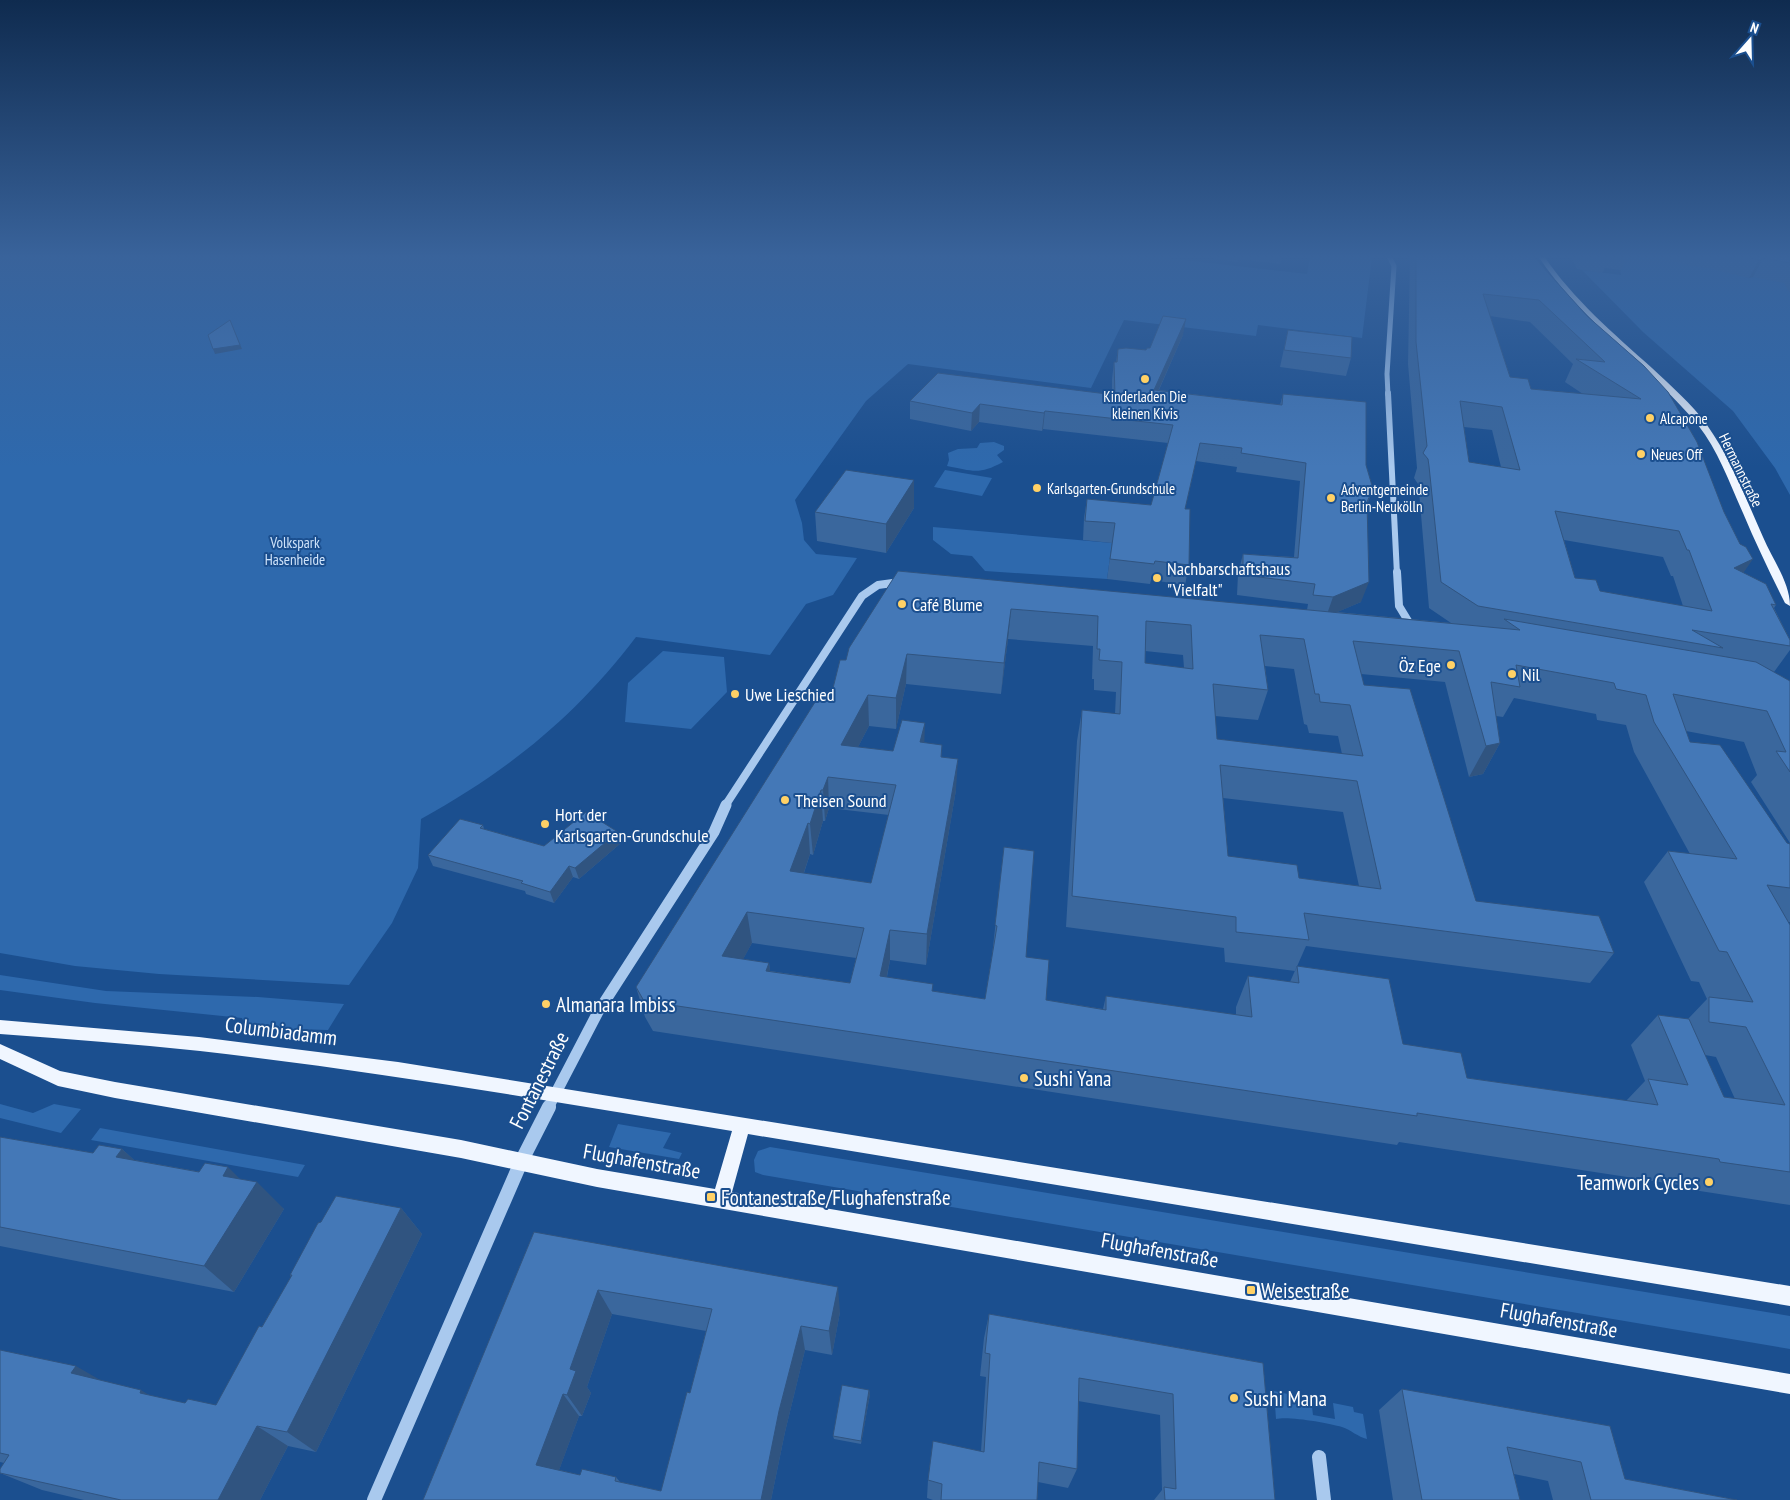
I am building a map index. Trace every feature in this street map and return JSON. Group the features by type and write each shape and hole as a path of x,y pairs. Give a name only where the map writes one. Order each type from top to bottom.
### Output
{"main road":[{"name":"Hermannstraße","path":"1601,326 1672,391 1703,426 1728,468 1768,560 1790,604"},
{"name":"Columbiadamm","path":"0,1027 97,1032 235,1047 556,1094"},
{"path":"0,1051 58,1078 86,1084 461,1149 522,1162"},
{"path":"556,1094 1790,1296"},
{"path":"721,1199 742,1125"},
{"name":"Flughafenstraße","path":"522,1162 582,1175 1790,1384"}],"street":[{"path":"1390,326 1387,374 1400,606 1417,632 1405,631"},
{"name":"Fontanestraße","path":"374,1500 522,1162 598,1012 714,832 722,811 862,596 878,585 901,582 910,583"},
{"path":"1319,1457 1324,1500"}],"green space":[{"name":"Volkspark Hasenheide","path":"0,326 1121,326 1091,388 908,364 866,401 795,500 802,523 804,540 816,554 857,558 833,595 806,604 770,655 636,637 589,692 538,740 483,782 421,819 418,868 392,923 349,985 159,974 75,966 0,953"},
{"name":"Volkspark Hasenheide","path":"1174,326 1258,326 1256,336"},
{"name":"Volkspark Hasenheide","path":"1266,326 1363,326 1362,338"},
{"path":"1637,326 1790,326 1790,495 1775,468 1733,411"},
{"path":"994,442 1004,446 1004,450 997,455 1003,462 988,469 976,471 947,466 949,460 948,453 958,449 977,448 980,443"},
{"path":"945,470 992,478 982,496 934,487"},
{"path":"933,527 1112,543 1107,579 985,571 972,556 951,554 933,540"},
{"path":"663,651 724,657 727,692 691,729 625,722 628,683"},
{"path":"0,975 106,991 258,997 344,1004 328,1030 248,1030 242,1018 95,1003 0,990"},
{"path":"0,1104 33,1113 54,1104 81,1109 61,1133 0,1118"},
{"path":"618,1124 671,1133 663,1148 682,1153 679,1159 609,1147"},
{"path":"100,1128 305,1165 298,1177 91,1140"},
{"path":"770,1147 1790,1316 1790,1349 763,1175 755,1172 754,1160 758,1151"},
{"path":"1274,1391 1311,1399 1313,1415 1335,1419 1333,1403 1353,1407 1354,1412 1363,1414 1367,1439 1336,1425 1299,1419 1276,1419"}],"building":[{"path":"221,326 232,326 240,345 213,349 208,335"},
{"path":"1159,326 1183,326 1154,390 1282,405 1283,394 1366,402 1366,465 1373,489 1367,502 1369,582 1333,597 1313,595 1315,584 1243,575 1243,554 1298,558 1306,463 1241,453 1242,448 1200,443 1185,509 1190,509 1189,565 1155,561 1154,564 1110,559 1115,523 1085,521 1087,499 1151,505 1173,425 1045,411 1044,413 980,404 972,413 910,401 938,373 1115,395 1114,362 1117,362 1118,349 1146,350 1150,348"},
{"path":"1416,326 1493,326 1510,377 1528,379 1531,389 1641,399 1576,359 1605,362 1567,326 1598,326 1644,366 1668,392 1697,442 1724,512 1740,544 1746,547 1753,559 1734,568 1766,584 1776,605 1771,604 1790,640 1790,646 1692,630 1723,648 1478,606 1441,582 1429,466 1428,459 1423,453 1427,446","holes":["1460,401 1502,407 1520,470 1469,462","1555,511 1679,531 1687,550 1689,550 1712,611 1600,591 1596,580 1575,578"]},
{"path":"1288,330 1352,337 1351,358 1284,350"},
{"path":"846,470 914,480 886,524 815,512"},
{"path":"898,571 1520,630 1504,619 1756,662 1790,681 1790,772 1776,751 1786,752 1767,711 1673,694 1690,742 1720,745 1787,843 1790,844 1790,888 1767,885 1790,925 1790,1172 1720,1162 1719,1159 1417,1113 1417,1116 644,1001 636,987 822,691 832,692 840,660 846,660 849,648","holes":["1011,609 1098,616 1097,649 1100,649 1099,660 1122,662 1120,714 1082,710 1072,896 1236,917 1236,932 1309,940 1304,913 1614,953 1599,916 1476,901 1410,689 1364,685 1353,641 1459,651 1486,746 1500,743 1491,682 1520,687 1516,665 1614,683 1616,689 1646,695 1654,722 1737,859 1668,851 1719,951 1727,952 1753,1002 1709,997 1709,1022 1746,1027 1785,1105 1724,1097 1689,1019 1658,1015 1688,1085 1648,1079 1658,1105 1467,1078 1461,1053 1403,1044 1389,979 1297,966 1299,983 1248,976 1252,1017 1106,996 1106,1010 1046,1000 1049,960 1026,957 1034,851 1004,847 995,925 997,926 985,999 932,991 933,984 880,976 890,930 927,934 958,759 941,757 942,745 920,742 925,723 902,720 893,751 841,745 868,695 896,698 907,654 1004,663","1146,621 1191,625 1193,669 1145,663","1260,635 1304,639 1315,694 1319,694 1320,702 1350,705 1363,756 1217,739 1213,684 1268,690","1220,765 1357,781 1381,889 1299,878 1297,865 1228,856","828,777 896,785 871,883 790,871 808,823 810,824 821,790 823,790","747,912 864,928 850,983 766,971 769,963 722,956"]},
{"path":"586,812 618,832 575,868 569,866 550,892 521,883 523,881 428,855 460,819 483,825 480,828 544,846"},
{"path":"0,1137 93,1153 99,1145 122,1149 116,1157 199,1172 205,1163 228,1167 223,1176 257,1182 204,1266 0,1227"},
{"path":"336,1196 401,1208 287,1432 257,1426 218,1500 121,1500 0,1473 0,1469 9,1455 0,1453 0,1350 76,1366 71,1373 141,1390 140,1393 185,1403 188,1399 216,1405 259,1326 262,1327 292,1275 290,1275 318,1223 321,1222"},
{"path":"534,1232 838,1287 829,1331 801,1326 779,1411 761,1500 423,1500","holes":["598,1290 712,1309 690,1393 687,1392 661,1491 615,1481 616,1477 582,1469 580,1475 536,1465 563,1394 567,1395 576,1371 570,1369"]},
{"path":"989,1314 1263,1363 1275,1500 1165,1500 1164,1487 1176,1489 1173,1394 1079,1378 1077,1469 1039,1462 1037,1500 941,1500 942,1484 928,1480 933,1441 984,1452 990,1354 985,1353"},
{"path":"842,1385 869,1390 861,1441 833,1436"},
{"path":"1402,1389 1610,1426 1625,1479 1737,1500 1591,1500 1581,1462 1507,1447 1520,1500 1422,1500"}],"place":[{"name":"Kinderladen Die kleinen Kivis","path":"1145,379"},
{"name":"Alcapone","path":"1650,418"},
{"name":"Neues Off","path":"1641,454"},
{"name":"Karlsgarten-Grundschule","path":"1037,488"},
{"name":"Adventgemeinde Berlin-Neukölln","path":"1331,498"},
{"name":"Nachbarschaftshaus \"Vielfalt\"","path":"1157,578"},
{"name":"Café Blume","path":"902,604"},
{"name":"Öz Ege","path":"1451,665"},
{"name":"Nil","path":"1512,674"},
{"name":"Uwe Lieschied","path":"735,694"},
{"name":"Theisen Sound","path":"785,800"},
{"name":"Hort der Karlsgarten-Grundschule","path":"545,824"},
{"name":"Almanara Imbiss","path":"546,1004"},
{"name":"Sushi Yana","path":"1024,1078"},
{"name":"Teamwork Cycles","path":"1709,1182"},
{"name":"Fontanestraße/Flughafenstraße","path":"711,1197"},
{"name":"Weisestraße","path":"1251,1290"},
{"name":"Sushi Mana","path":"1234,1398"}]}
